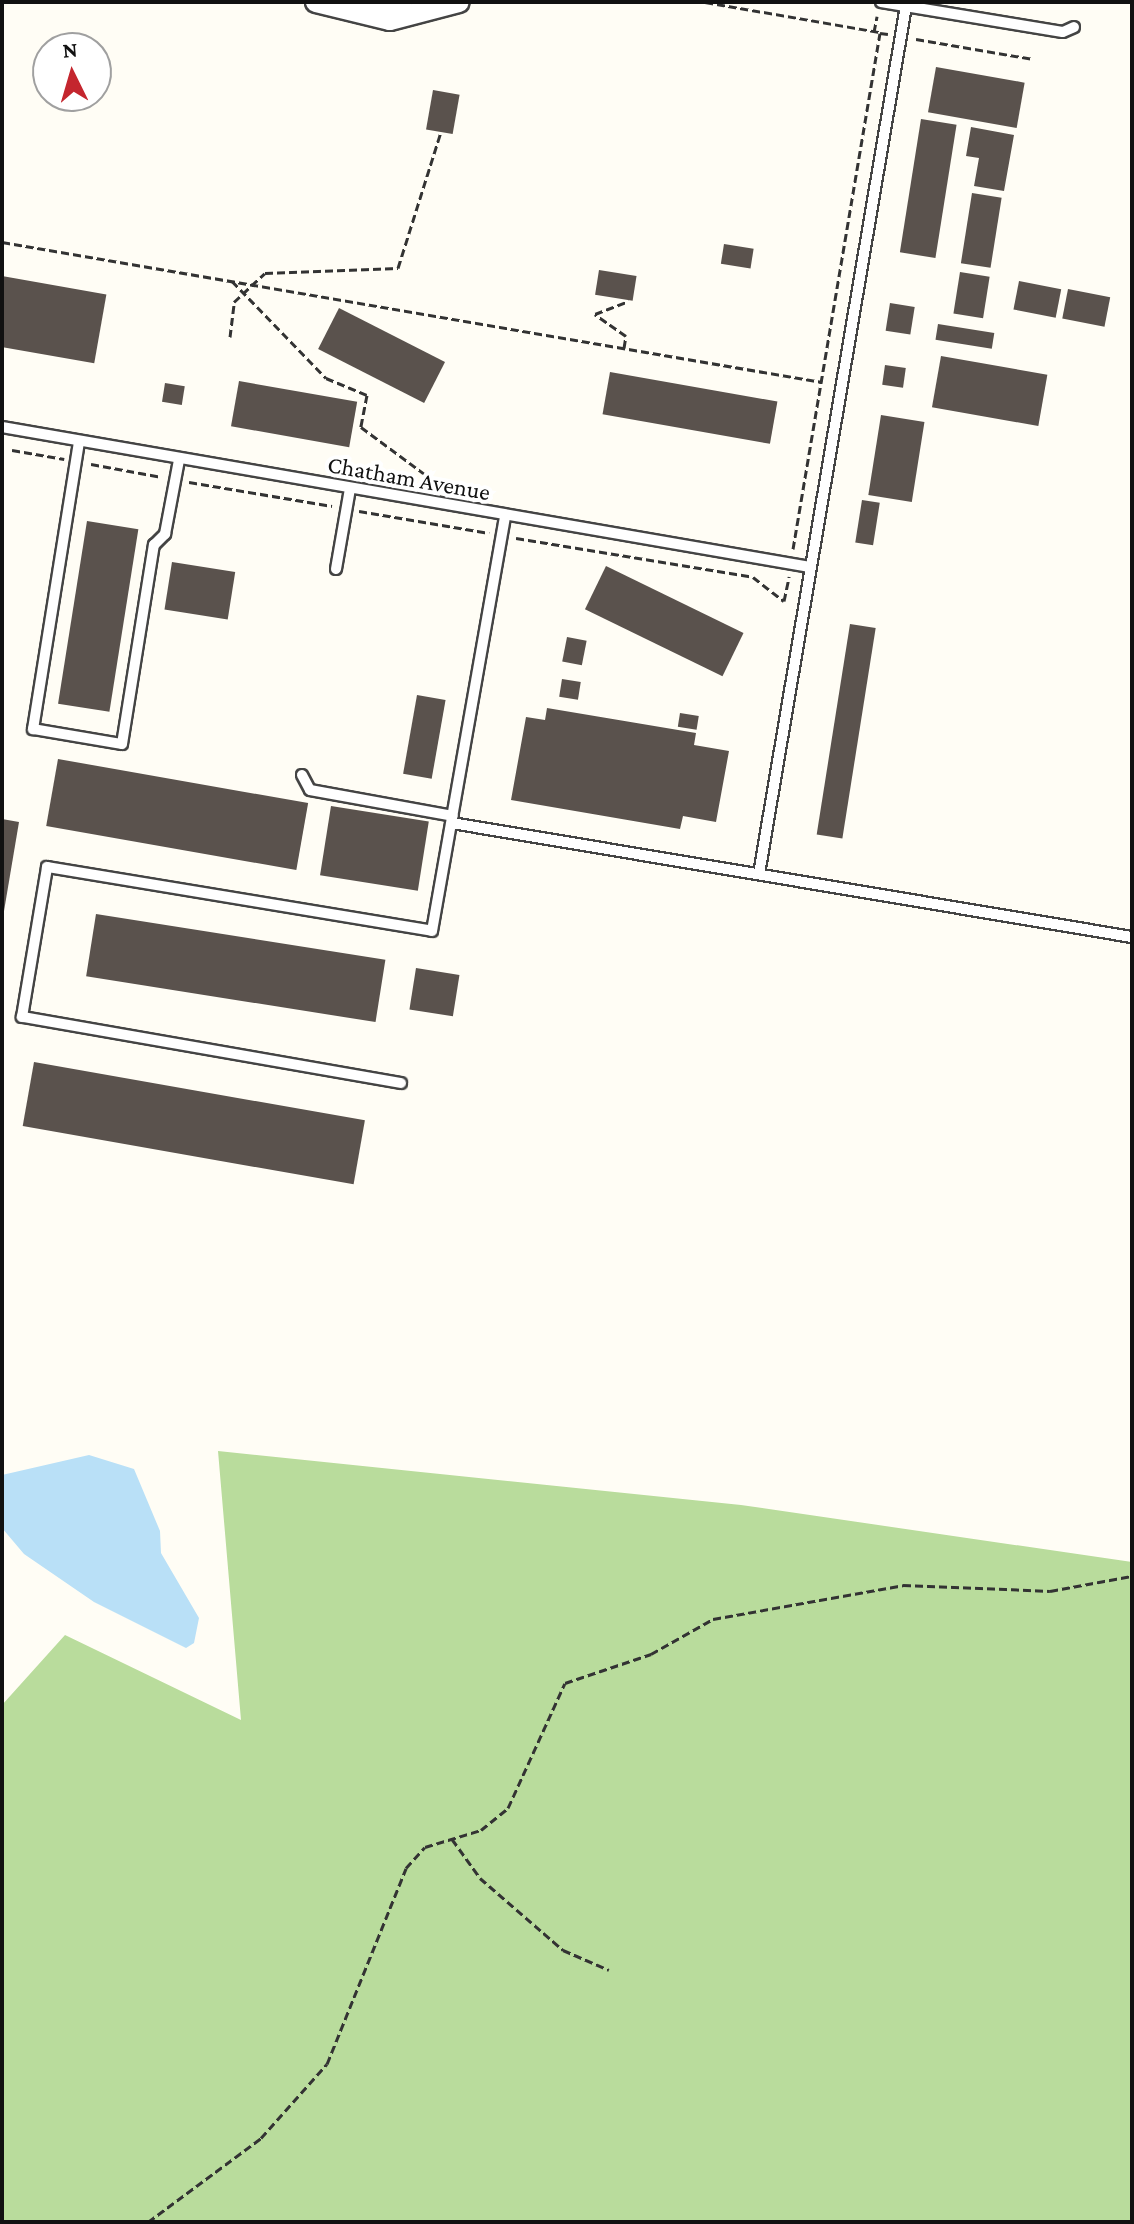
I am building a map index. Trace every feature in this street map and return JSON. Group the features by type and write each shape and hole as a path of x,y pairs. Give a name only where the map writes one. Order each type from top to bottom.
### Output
{"street":[{"path":"316,2 346,12 390,20 459,2"},
{"path":"346,12 402,2"}],"lane":[{"path":"881,2 1063,32 1074,27"},
{"path":"759,874 906,6"},
{"name":"Chatham Avenue","path":"2,427 810,567"},
{"path":"79,442 33,729 122,744 154,545 165,534 179,460"},
{"path":"336,569 350,489"},
{"path":"401,1083 22,1017 47,867 432,931 505,515"},
{"path":"302,775 310,790 453,819 1132,937"}],"path":[{"path":"705,2 1033,59"},
{"path":"12,450 753,577 784,601 880,33"},
{"path":"230,337 234,302 265,273 398,268 441,132"},
{"path":"2,242 841,385"},
{"path":"232,281 326,378 367,395 361,427 434,481"},
{"path":"624,348 626,336 595,314 629,301"},
{"path":"148,2222 261,2138 327,2064 406,1868 416,1853 481,1830 518,1796 559,1688 651,1654 713,1619 903,1585 1050,1591 1132,1576"},
{"path":"452,1839 480,1878 563,1950 609,1970"}],"green space":[{"path":"218,1451 741,1505 1132,1562 1132,2222 2,2222 2,1705 65,1635 241,1720"}],"water":[{"path":"89,1455 134,1469 160,1531 161,1553 199,1618 194,1643 186,1648 94,1602 24,1554 2,1528 2,1475"}],"building":[{"path":"936,67 1025,83 1017,128 928,112"},
{"path":"433,90 460,95 453,134 426,129"},
{"path":"921,119 957,125 935,258 900,252"},
{"path":"971,127 1014,135 1004,191 974,186 979,158 966,156"},
{"path":"972,193 1002,198 991,268 961,263"},
{"path":"724,244 754,249 751,268 721,264"},
{"path":"599,270 637,276 633,301 595,295"},
{"path":"960,272 990,277 983,318 953,313"},
{"path":"2,276 106,294 94,363 2,347"},
{"path":"1019,281 1061,289 1056,318 1013,309"},
{"path":"1068,289 1110,297 1104,327 1062,318"},
{"path":"890,303 915,307 910,335 886,331"},
{"path":"339,308 445,362 424,403 318,349"},
{"path":"938,324 994,333 992,349 935,340"},
{"path":"941,356 1047,375 1038,426 932,407"},
{"path":"885,365 906,368 903,388 882,385"},
{"path":"610,372 777,402 770,444 603,414"},
{"path":"239,381 357,402 349,447 231,426"},
{"path":"165,383 185,386 182,405 162,402"},
{"path":"881,415 924,422 912,502 868,495"},
{"path":"862,500 880,503 873,545 855,542"},
{"path":"87,521 138,529 109,712 58,704"},
{"path":"172,562 235,572 228,619 164,609"},
{"path":"606,566 744,633 722,676 585,609"},
{"path":"850,624 876,628 842,838 817,834"},
{"path":"567,637 587,641 582,665 562,662"},
{"path":"562,679 581,682 578,700 559,697"},
{"path":"417,695 446,700 432,779 403,774"},
{"path":"547,708 696,733 694,745 729,751 716,822 683,816 680,829 511,800 526,717 545,720"},
{"path":"680,713 699,716 697,730 678,727"},
{"path":"58,759 308,803 296,870 46,826"},
{"path":"331,806 429,821 418,891 320,875"},
{"path":"2,819 19,822 4,911 2,910"},
{"path":"96,914 385,960 376,1022 86,976"},
{"path":"416,968 459,975 453,1016 409,1009"},
{"path":"34,1062 365,1120 354,1184 23,1126"}]}
